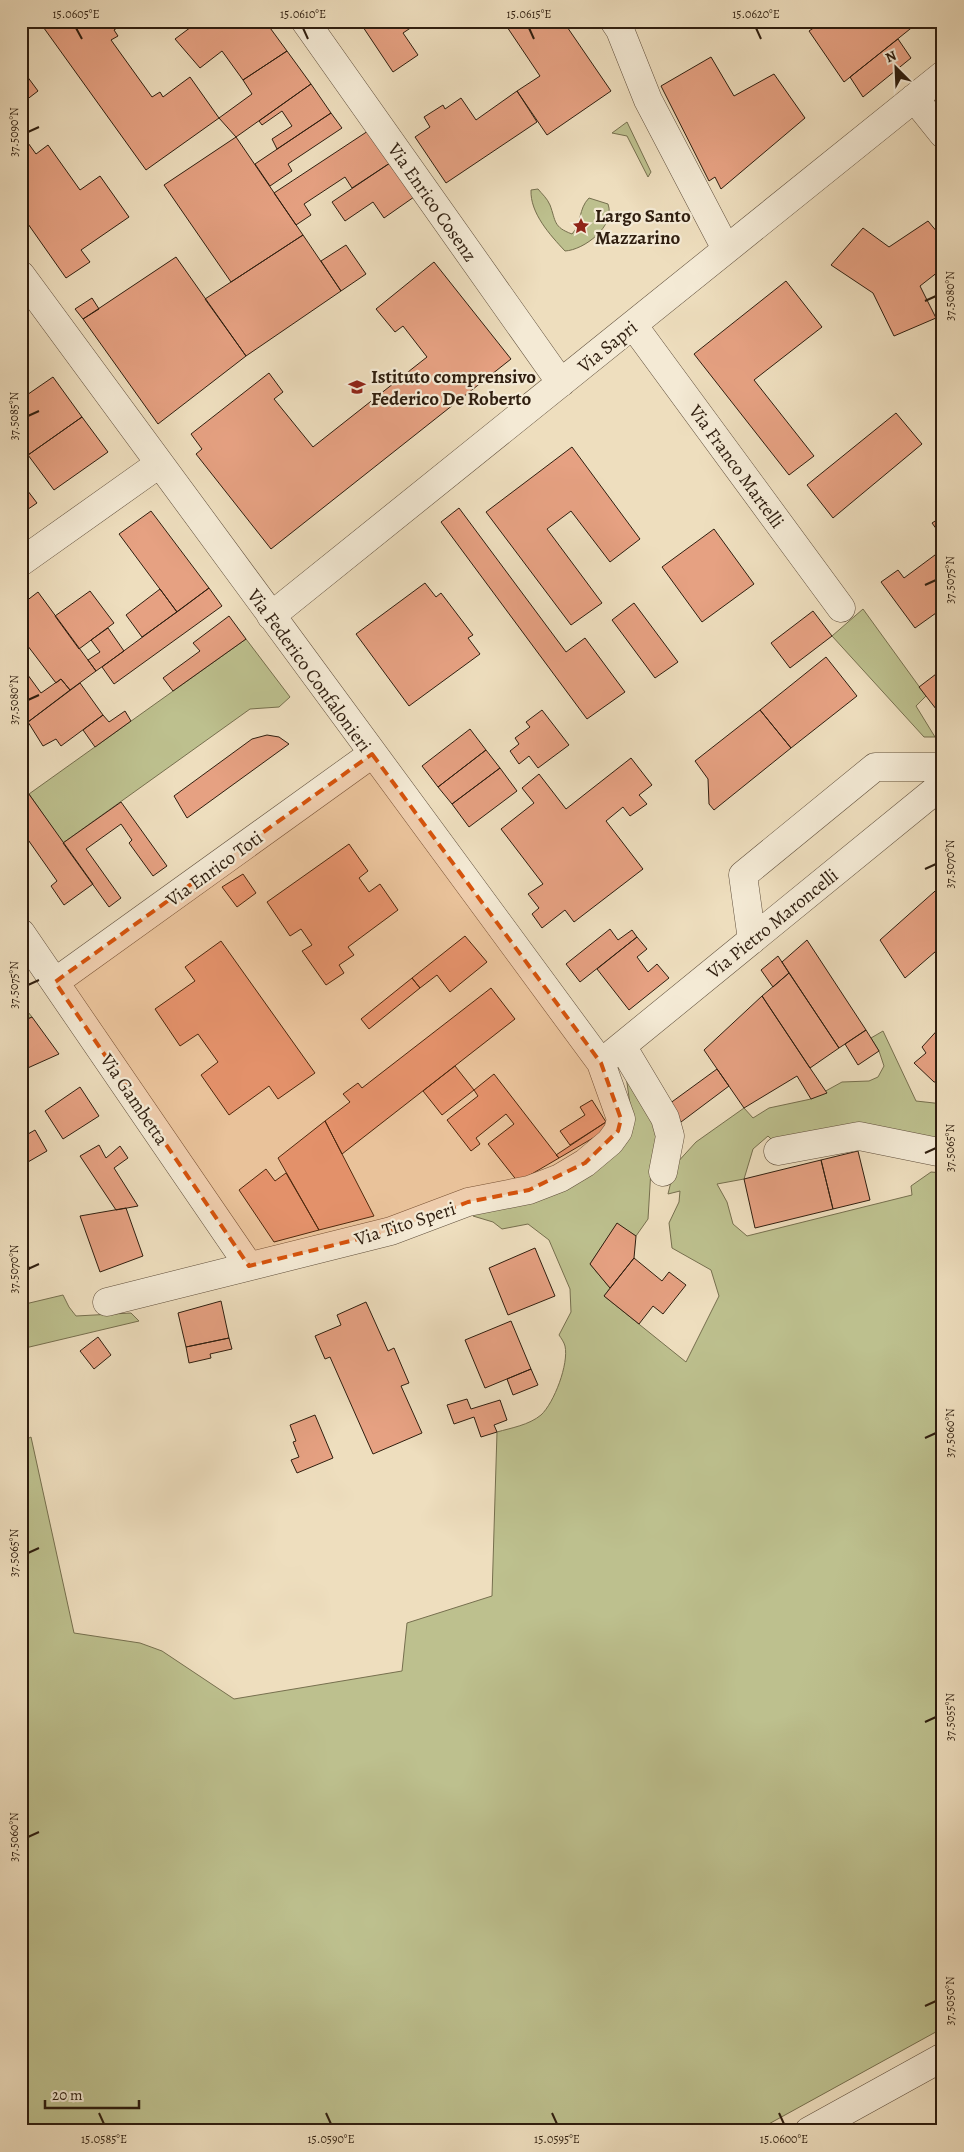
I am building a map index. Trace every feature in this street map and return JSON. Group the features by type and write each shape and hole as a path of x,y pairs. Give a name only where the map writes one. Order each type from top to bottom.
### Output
{"street":[{"name":"Via Enrico Cosenz","path":"305,21 561,383"},
{"path":"614,21 620,30 648,100 726,248"},
{"name":"Via Sapri","path":"271,616 943,75"},
{"path":"914,98 943,134"},
{"name":"Via Federico Confalonieri","path":"21,275 601,1063"},
{"name":"Via Franco Martelli","path":"633,325 841,608"},
{"path":"21,562 159,464"},
{"name":"Via Enrico Toti","path":"55,982 372,754"},
{"path":"752,940 743,875 876,767 943,767"},
{"name":"Via Pietro Maroncelli","path":"601,1063 943,784"},
{"name":"Via Gambetta","path":"21,933 249,1266"},
{"path":"622,1046 665,1118 670,1136 663,1172"},
{"name":"Via Tito Speri","path":"107,1302 391,1231 468,1202 529,1190 560,1178 585,1163 610,1142 618,1132 621,1119 601,1063"},
{"path":"778,1151 859,1136 943,1153"},
{"path":"810,2131 943,2057"}],"highlighted area":[{"path":"372,754 601,1063 621,1119 618,1131 585,1163 529,1190 468,1202 391,1231 249,1266 55,982"}],"green space":[{"path":"627,122 651,172 648,177 627,136 612,133"},
{"path":"538,189 549,203 558,226 572,234 577,226 583,207 589,198 608,204 609,212 603,228 597,235 581,246 565,251 547,231 537,215 531,190"},
{"path":"863,609 926,696 916,706 935,737 924,737 832,636"},
{"path":"246,639 290,697 279,707 250,709 63,843 29,794"},
{"path":"21,1003 32,1017 21,1022"},
{"path":"883,1031 916,1101 943,1104 943,1141 773,1141 768,1136 753,1149 744,1179 717,1184 727,1202 733,1224 747,1236 912,1195 911,1186 931,1172 943,1173 943,2028 756,2131 21,2131 21,1442 31,1437 74,1633 140,1643 162,1651 234,1699 402,1671 407,1623 492,1596 497,1432 525,1424 541,1415 551,1402 565,1363 565,1346 559,1335 571,1312 570,1289 549,1240 528,1224 502,1229 493,1222 473,1216 475,1210 633,1125 626,1076 653,1114 658,1139 651,1169 648,1219 636,1236 617,1224 590,1264 610,1288 604,1296 686,1362 719,1296 711,1270 672,1248 669,1223 679,1202 680,1191 668,1194 675,1165 696,1142 744,1108 753,1118 769,1108 811,1099 842,1082 869,1081 878,1077 884,1066 879,1051 871,1038"},
{"path":"63,1295 76,1316 131,1313 139,1321 21,1349 21,1305"}],"building":[{"path":"45,21 127,21 114,30 118,36 111,40 152,97 160,92 163,97 190,77 219,118 146,170 41,24"},
{"path":"199,21 227,21 232,27 239,21 265,21 287,51 243,80 222,51 200,68 175,39"},
{"path":"359,21 421,21 403,33 418,55 393,72"},
{"path":"503,21 563,21 611,91 547,135 517,91 540,76"},
{"path":"824,21 920,21 844,82 809,31"},
{"path":"898,39 911,58 863,97 850,77"},
{"path":"287,51 311,84 236,137 219,118 252,94 243,80"},
{"path":"711,57 734,96 774,74 805,118 721,189 715,177 709,181 661,86"},
{"path":"21,68 38,91 21,104"},
{"path":"311,84 331,113 277,149 272,139 292,126 282,111 262,125 259,121"},
{"path":"517,91 537,122 446,183 415,137 430,127 424,117 443,105 445,109 461,98 476,120"},
{"path":"331,113 342,128 288,164 292,171 270,186 255,164"},
{"path":"368,131 390,163 352,188 345,177 304,204 311,215 296,225 274,193"},
{"path":"23,136 36,154 48,145 80,190 100,176 129,217 81,250 90,262 66,278 21,214 21,138"},
{"path":"236,137 303,235 231,282 164,185"},
{"path":"390,163 414,197 384,218 373,202 345,221 332,202"},
{"path":"928,221 943,239 943,268 920,286 936,318 894,336 873,293 831,265 863,228 889,247"},
{"path":"303,235 341,291 246,356 205,299"},
{"path":"346,245 366,274 341,291 321,261"},
{"path":"176,257 246,356 158,424 83,319"},
{"path":"434,262 511,359 271,549 196,454 202,449 191,434 269,373 283,392 274,399 313,447 427,357 403,326 395,332 376,309"},
{"path":"786,281 822,327 754,380 814,456 789,475 694,354"},
{"path":"92,298 99,309 83,319 75,309"},
{"path":"53,377 82,417 28,455 21,444 21,399"},
{"path":"896,413 922,444 833,518 807,485"},
{"path":"82,417 108,452 54,490 28,455"},
{"path":"572,447 640,539 610,562 571,511 547,529 602,603 571,625 486,512"},
{"path":"21,482 37,503 21,514"},
{"path":"459,508 566,652 585,638 625,692 587,719 441,522"},
{"path":"151,511 209,588 177,612 119,534"},
{"path":"943,516 943,538 932,523"},
{"path":"714,529 754,584 702,622 662,567"},
{"path":"943,549 943,608 915,628 881,582 898,570 904,578"},
{"path":"425,583 436,597 441,593 473,635 468,638 480,654 409,706 356,634"},
{"path":"209,588 222,606 114,684 102,667"},
{"path":"160,589 177,612 142,637 126,615"},
{"path":"90,591 114,623 79,649 55,616"},
{"path":"38,592 96,671 70,690 61,679 56,683 21,637 21,605"},
{"path":"634,603 678,662 655,678 612,620"},
{"path":"813,611 832,636 790,668 771,643"},
{"path":"229,616 246,639 173,691 163,678 200,651 193,643"},
{"path":"108,628 124,651 96,671 88,660 100,652 91,640"},
{"path":"826,657 857,696 791,748 760,710"},
{"path":"22,667 41,693 61,679 70,690 28,722 21,710"},
{"path":"940,671 943,675 943,718 919,687"},
{"path":"80,683 103,715 61,746 56,739 43,746 28,722"},
{"path":"542,710 569,745 538,768 529,756 519,764 510,751 519,744 515,738 530,727 526,722"},
{"path":"760,710 791,748 714,810 709,804 708,779 695,761"},
{"path":"125,711 131,721 95,747 83,730 103,715 109,722"},
{"path":"470,729 486,750 438,787 422,766"},
{"path":"267,735 279,737 289,744 187,818 174,796 252,739"},
{"path":"486,750 500,768 452,804 438,787"},
{"path":"631,758 652,785 639,795 647,804 630,816 623,807 606,821 643,869 574,922 565,910 542,928 532,914 539,908 528,894 543,884 501,829 534,803 522,788 539,774 566,809"},
{"path":"500,768 517,791 469,827 452,804"},
{"path":"21,783 93,884 64,905 51,886 57,881 24,834 21,837"},
{"path":"121,802 167,866 153,876 129,843 132,840 121,824 86,849 121,898 109,907 63,843"},
{"path":"349,844 368,871 359,878 369,892 380,884 398,910 348,947 354,955 339,965 344,973 326,985 302,951 312,945 301,929 290,936 267,902"},
{"path":"243,874 256,893 237,907 222,887"},
{"path":"943,884 943,945 905,978 880,940"},
{"path":"610,929 618,940 632,930 637,937 580,982 566,964"},
{"path":"465,936 487,962 450,992 437,975 420,988 412,978"},
{"path":"637,937 647,949 637,957 648,972 657,964 669,978 629,1010 597,969"},
{"path":"807,940 866,1030 839,1048 782,962"},
{"path":"221,941 315,1073 278,1099 269,1086 229,1115 201,1075 218,1062 198,1034 180,1046 155,1009 195,981 185,967"},
{"path":"778,956 789,973 773,987 761,970"},
{"path":"789,973 839,1048 810,1068 762,996"},
{"path":"412,978 420,988 369,1029 361,1019"},
{"path":"491,988 515,1019 342,1154 325,1121 350,1102 343,1094 358,1083 362,1088"},
{"path":"762,996 827,1093 811,1099 797,1076 744,1108 704,1050"},
{"path":"32,1017 59,1054 21,1071 21,1022"},
{"path":"943,1024 943,1082 934,1082 914,1063 926,1053 922,1047"},
{"path":"866,1030 879,1051 858,1065 845,1044"},
{"path":"455,1066 474,1090 442,1115 423,1091"},
{"path":"717,1069 729,1086 681,1122 669,1104"},
{"path":"494,1074 559,1158 518,1182 488,1144 514,1124 506,1114 476,1138 480,1144 471,1151 447,1120 478,1096 474,1090"},
{"path":"21,1079 28,1094 21,1097"},
{"path":"80,1087 99,1116 63,1139 45,1111"},
{"path":"592,1100 606,1122 570,1145 560,1131 585,1115 580,1107"},
{"path":"325,1121 374,1216 319,1230 278,1158"},
{"path":"606,1122 610,1128 559,1158 556,1155"},
{"path":"35,1130 47,1151 21,1166 21,1138"},
{"path":"99,1145 106,1158 120,1146 128,1158 114,1168 138,1206 116,1210 80,1156"},
{"path":"858,1151 870,1200 833,1209 821,1160"},
{"path":"821,1160 833,1209 755,1228 744,1179"},
{"path":"266,1169 275,1181 286,1173 319,1230 274,1242 239,1190"},
{"path":"126,1208 143,1256 100,1272 80,1216"},
{"path":"617,1223 636,1236 634,1258 610,1288 590,1264"},
{"path":"535,1248 555,1296 508,1315 489,1268"},
{"path":"21,1250 30,1269 21,1273"},
{"path":"634,1258 662,1281 669,1272 686,1285 663,1314 653,1306 639,1324 604,1296"},
{"path":"221,1301 229,1338 186,1347 178,1313"},
{"path":"366,1302 388,1351 394,1348 409,1383 401,1386 422,1433 373,1454 330,1357 325,1359 315,1336 341,1325 337,1315"},
{"path":"511,1321 531,1369 485,1388 465,1340"},
{"path":"98,1337 111,1355 94,1369 80,1351"},
{"path":"229,1338 232,1349 210,1354 211,1358 189,1363 186,1347"},
{"path":"531,1369 538,1385 513,1395 507,1379"},
{"path":"467,1399 471,1409 500,1400 507,1420 494,1425 497,1432 481,1437 474,1417 454,1424 447,1405"},
{"path":"315,1415 333,1458 297,1473 291,1460 299,1457 293,1442 296,1441 290,1425"}],"place":[{"name":"Largo Santo Mazzarino","path":"581,226"},
{"name":"Istituto comprensivo Federico De Roberto","path":"357,387"}]}
